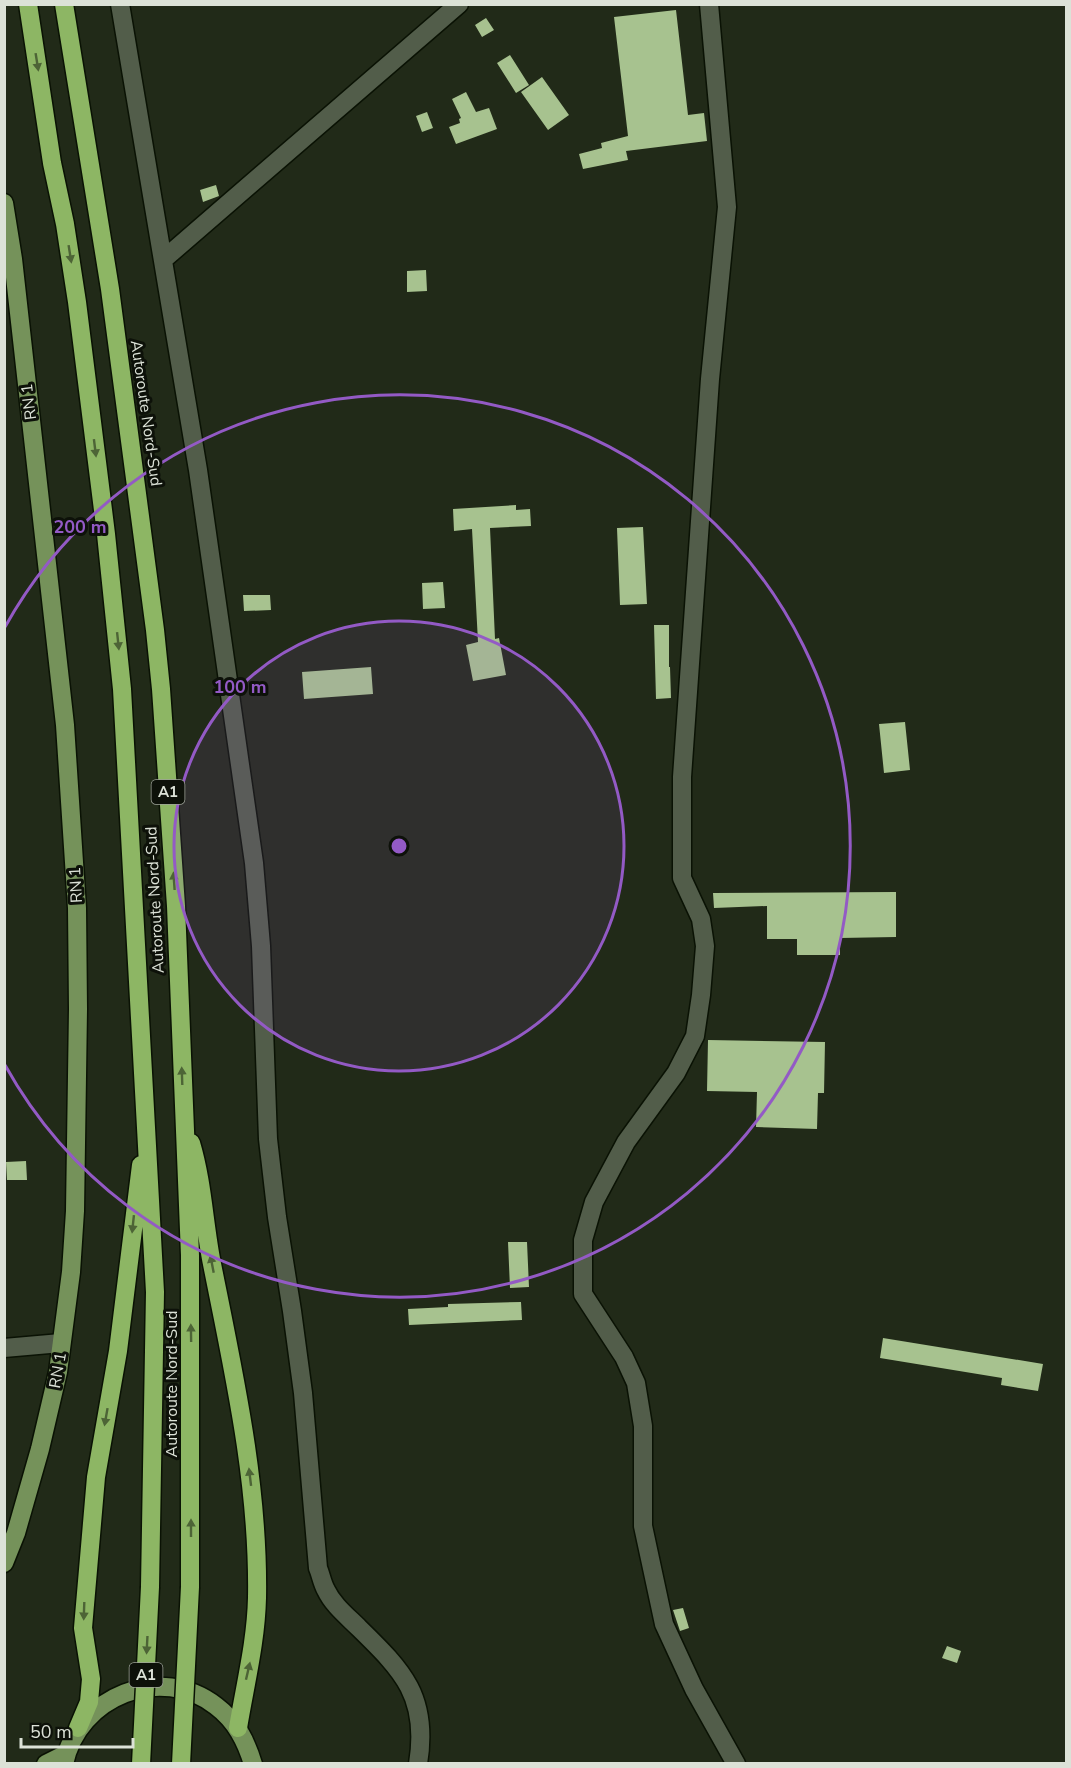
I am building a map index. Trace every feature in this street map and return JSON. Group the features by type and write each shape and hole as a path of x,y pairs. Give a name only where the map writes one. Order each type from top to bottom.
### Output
{"highway":[{"name":"Autoroute Nord-Sud","path":"27,4 77,302 116,622 123,701 155,1292 150,1587 141,1764"},
{"name":"Autoroute Nord-Sud","path":"64,4 111,289 155,630 176,906 190,1255 190,1587 181,1764"},
{"path":"183,1118 200,1172 204,1221 240,1406 253,1505 256,1544 256,1610 250,1664 238,1728"},
{"path":"78,1728 89,1702 91,1679 83,1628 96,1478 118,1351 147,1125"}],"main road":[{"name":"RN 1","path":"4,203 10,297 65,725 76,908 78,1009 75,1211 71,1272 58,1372 40,1449 16,1533 4,1563"},
{"path":"46,1764 64,1759 78,1728 100,1706 127,1692 158,1687 189,1691 216,1706 238,1728 247,1744 253,1764"}],"street":[{"path":"120,4 200,482 254,863 261,946 268,1139 303,1393 318,1568 325,1589 338,1608 398,1668 415,1699 422,1731 418,1764"},
{"path":"164,259 459,4"},
{"path":"709,4 727,207 711,379 682,777 682,878 701,919 705,946 701,995 695,1036 676,1073 626,1142 594,1202 583,1240 583,1294 624,1357 636,1383 643,1426 643,1526 664,1623 694,1689 736,1764"},
{"path":"4,1348 61,1343"}],"building":[{"path":"676,10 688,115 704,113 707,141 626,151 628,160 583,169 579,154 602,148 601,143 628,136 614,17"},
{"path":"486,18 494,30 482,37 475,25"},
{"path":"510,55 529,85 516,93 497,63"},
{"path":"542,77 569,115 548,130 521,92"},
{"path":"466,92 476,112 489,108 497,129 456,144 449,127 460,123 461,118 452,99"},
{"path":"427,112 433,128 422,132 416,116"},
{"path":"216,185 219,196 203,202 200,190"},
{"path":"426,270 427,291 407,292 407,271"},
{"path":"516,505 516,510 530,509 531,526 490,528 495,639 499,638 506,675 473,681 466,645 478,642 472,529 454,531 453,509"},
{"path":"643,527 647,604 620,605 617,528"},
{"path":"443,582 445,608 423,609 422,583"},
{"path":"243,595 270,595 271,610 244,611"},
{"path":"654,625 669,625 671,698 656,699"},
{"path":"371,667 373,694 304,699 302,672"},
{"path":"905,722 910,770 884,773 879,724"},
{"path":"896,892 896,937 840,938 840,955 797,955 797,939 767,939 767,906 714,908 713,893"},
{"path":"708,1040 825,1042 824,1093 818,1093 817,1129 756,1127 757,1092 707,1091"},
{"path":"26,1161 27,1180 7,1180 6,1162"},
{"path":"508,1242 527,1242 529,1287 510,1288"},
{"path":"521,1302 522,1320 409,1325 408,1309 448,1307 448,1304"},
{"path":"883,1338 1043,1364 1038,1391 1001,1385 1002,1378 880,1358"},
{"path":"683,1608 689,1628 680,1631 673,1610"},
{"path":"947,1646 961,1651 957,1663 942,1658"}]}
